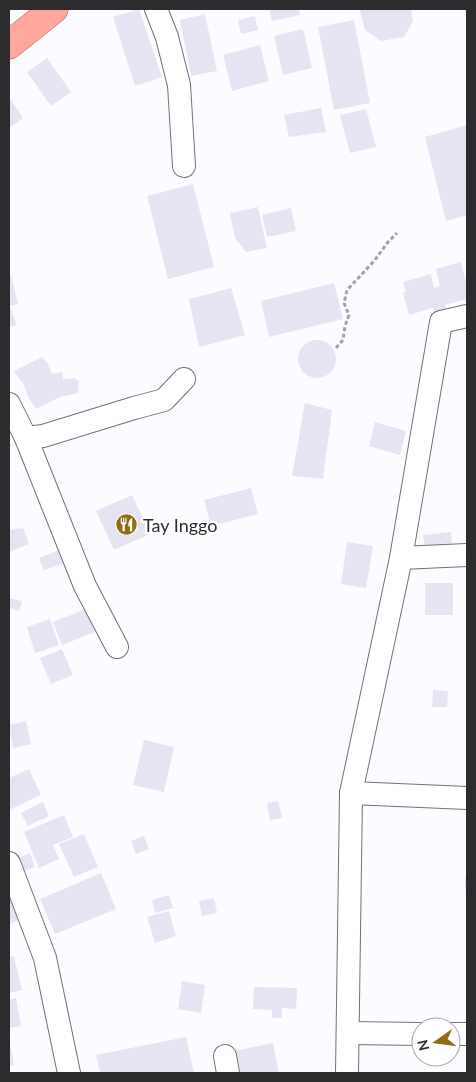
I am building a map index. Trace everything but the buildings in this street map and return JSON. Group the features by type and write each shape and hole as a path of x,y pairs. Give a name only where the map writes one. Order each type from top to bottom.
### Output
{"main road":[{"path":"9,45 54,9"}],"street":[{"path":"156,9 167,36 179,85 184,166"},
{"path":"347,1073 351,794 401,558 441,322 467,316"},
{"path":"26,438 43,436 164,400 184,379"},
{"path":"9,404 26,438 85,586 116,648"},
{"path":"401,558 467,555"},
{"path":"351,794 467,798"},
{"path":"9,864 45,958 69,1073"},
{"path":"348,1033 411,1034"}],"path":[{"path":"336,348 343,340 344,326 349,315 344,303 347,290 397,233"}],"place":[{"name":"Tay Inggo","path":"127,525"}]}
